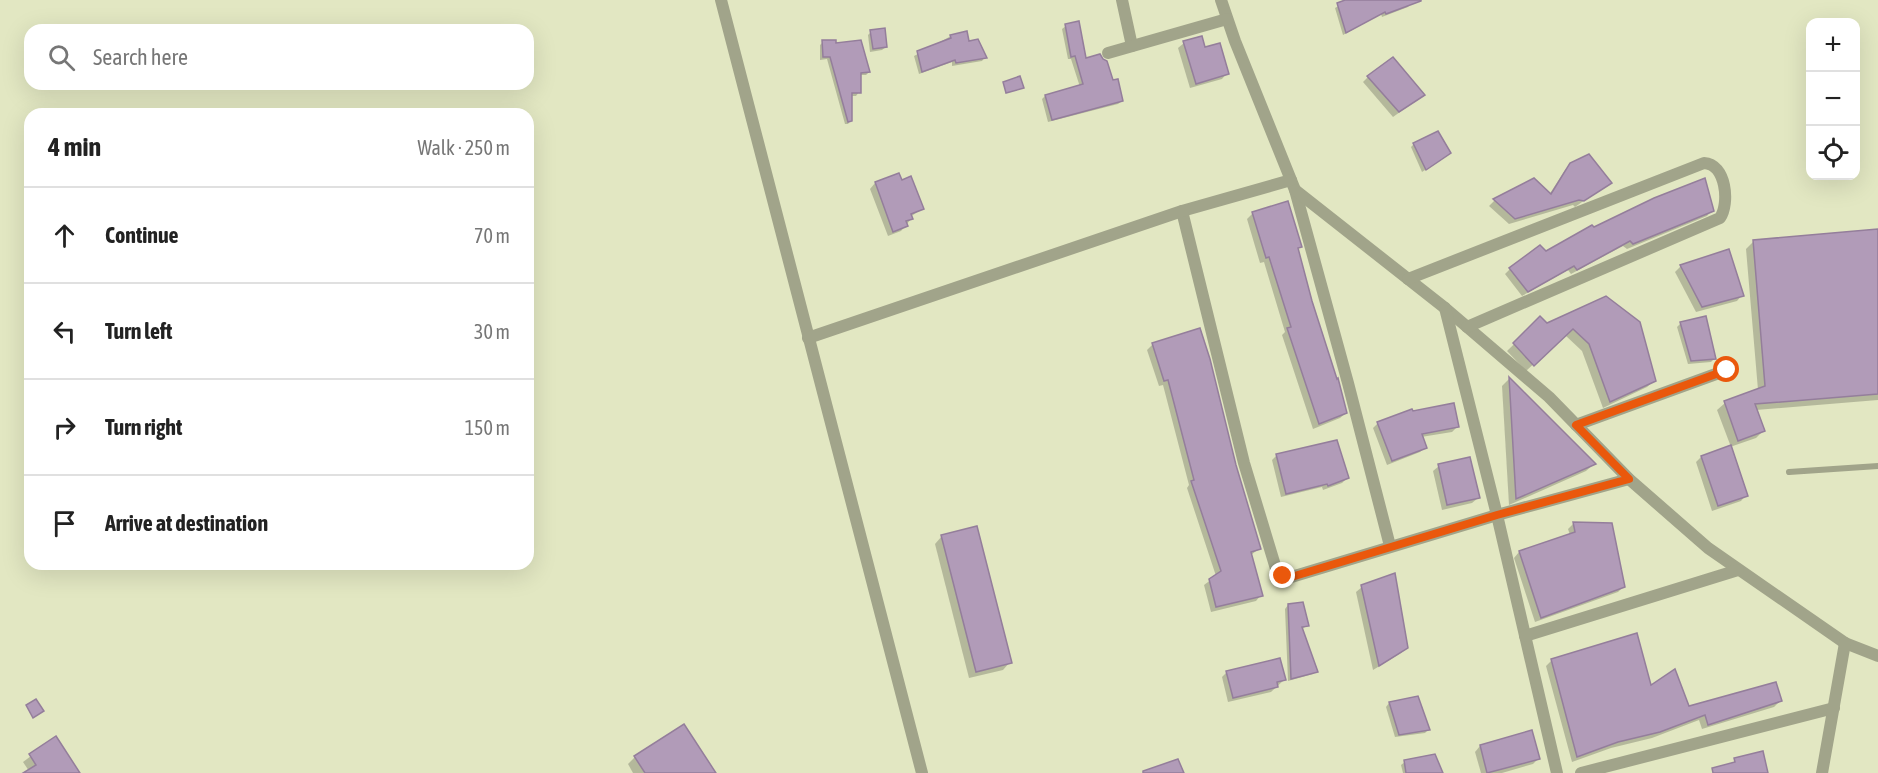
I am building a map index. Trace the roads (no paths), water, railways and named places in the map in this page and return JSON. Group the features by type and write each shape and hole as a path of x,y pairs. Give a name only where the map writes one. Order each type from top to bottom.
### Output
{"street":[{"path":"721,0 922,773"},
{"path":"1122,0 1132,46"},
{"path":"1221,0 1293,185 1390,546"},
{"path":"1108,53 1227,19"},
{"path":"1408,279 1704,163 1715,166 1720,172 1725,211 1720,218 1467,327"},
{"path":"808,338 1182,211 1293,185"},
{"path":"1293,185 1445,308 1549,397 1629,479 1674,520 1737,570 1845,643 1878,656"},
{"path":"1182,211 1244,463 1277,572 1288,578 1390,546 1629,479"},
{"path":"1445,308 1497,515 1557,773"},
{"path":"1576,425 1727,370"},
{"path":"1525,636 1737,570"},
{"path":"1822,773 1845,643"},
{"path":"1581,773 1834,708"}],"lane":[{"path":"1789,472 1878,466"}]}
